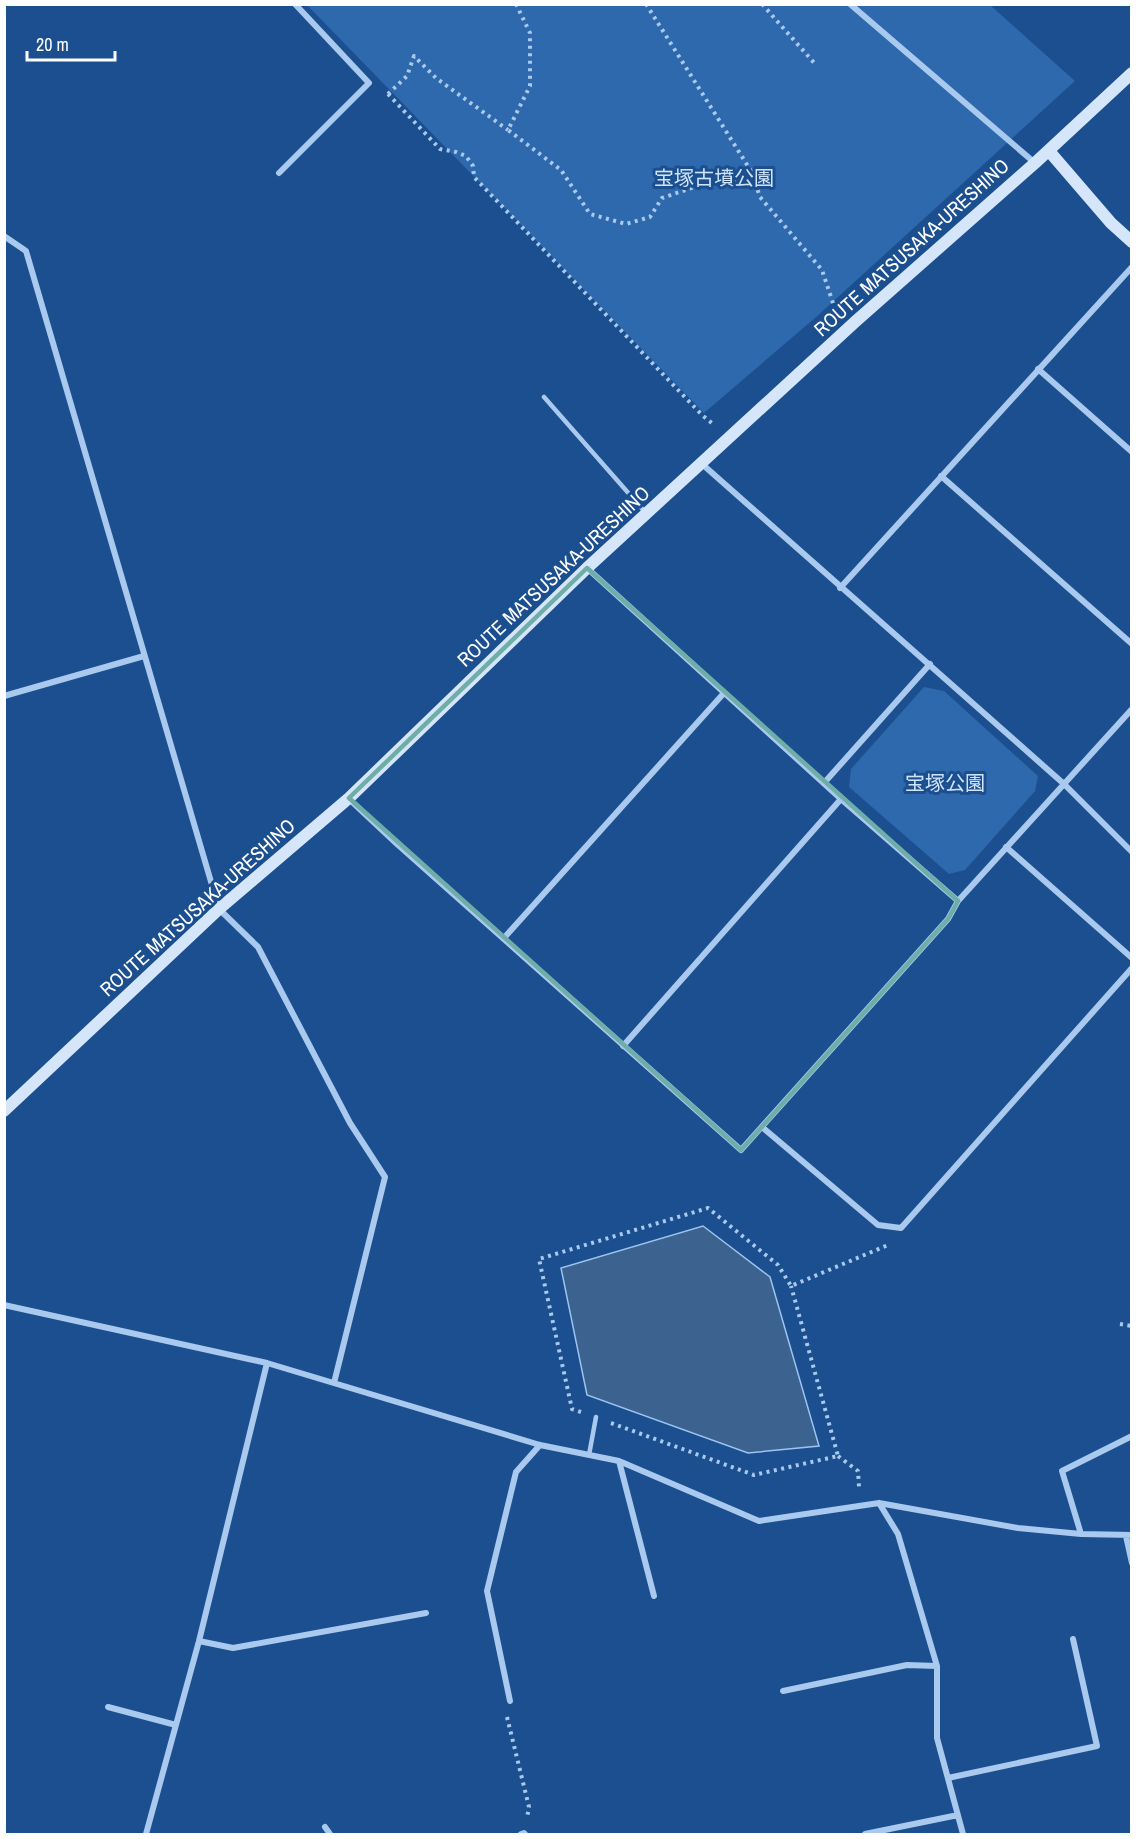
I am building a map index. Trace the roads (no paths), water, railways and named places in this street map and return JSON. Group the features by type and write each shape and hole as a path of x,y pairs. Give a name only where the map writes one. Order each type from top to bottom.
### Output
{"main road":[{"name":"ROUTE MATSUSAKA-URESHINO","path":"4,1111 219,909 349,798 587,568 856,321 1035,164 1131,73"},
{"path":"1049,151 1111,223 1131,242"}],"street":[{"path":"279,173 369,83 295,4"},
{"path":"850,4 1035,164"},
{"path":"4,236 26,251 219,909 258,947 350,1123 385,1177 334,1383"},
{"path":"840,588 1131,267"},
{"path":"1038,369 1131,452"},
{"path":"702,464 1064,784 1131,852"},
{"path":"941,476 1131,644"},
{"path":"587,568 841,799 958,901"},
{"path":"4,696 144,656"},
{"path":"824,783 930,664"},
{"path":"504,938 724,693"},
{"path":"349,798 396,844 741,1150 948,919 958,901 1131,709"},
{"path":"623,1046 841,799"},
{"path":"1006,847 1131,958"},
{"path":"762,1128 878,1225 901,1228 1131,968"},
{"path":"4,1305 267,1363 540,1445 620,1461 759,1521 879,1503 1018,1528 1129,1536 1131,1563"},
{"path":"146,1834 199,1641 267,1363"},
{"path":"1081,1534 1062,1471 1131,1436"},
{"path":"510,1701 487,1591 516,1472 540,1445"},
{"path":"620,1461 654,1596"},
{"path":"879,1503 898,1534 937,1666 937,1738 963,1834"},
{"path":"199,1641 233,1648 426,1613"},
{"path":"948,1778 1097,1746 1073,1639"},
{"path":"783,1691 907,1665 937,1666"},
{"path":"108,1707 176,1725"},
{"path":"865,1834 958,1815"},
{"path":"325,1827 330,1834"}],"lane":[{"path":"544,397 647,514"},
{"path":"589,1455 596,1418"}],"park label":[{"name":"宝塚古墳公園","path":"714,177"},
{"name":"宝塚公園","path":"945,782"}]}
